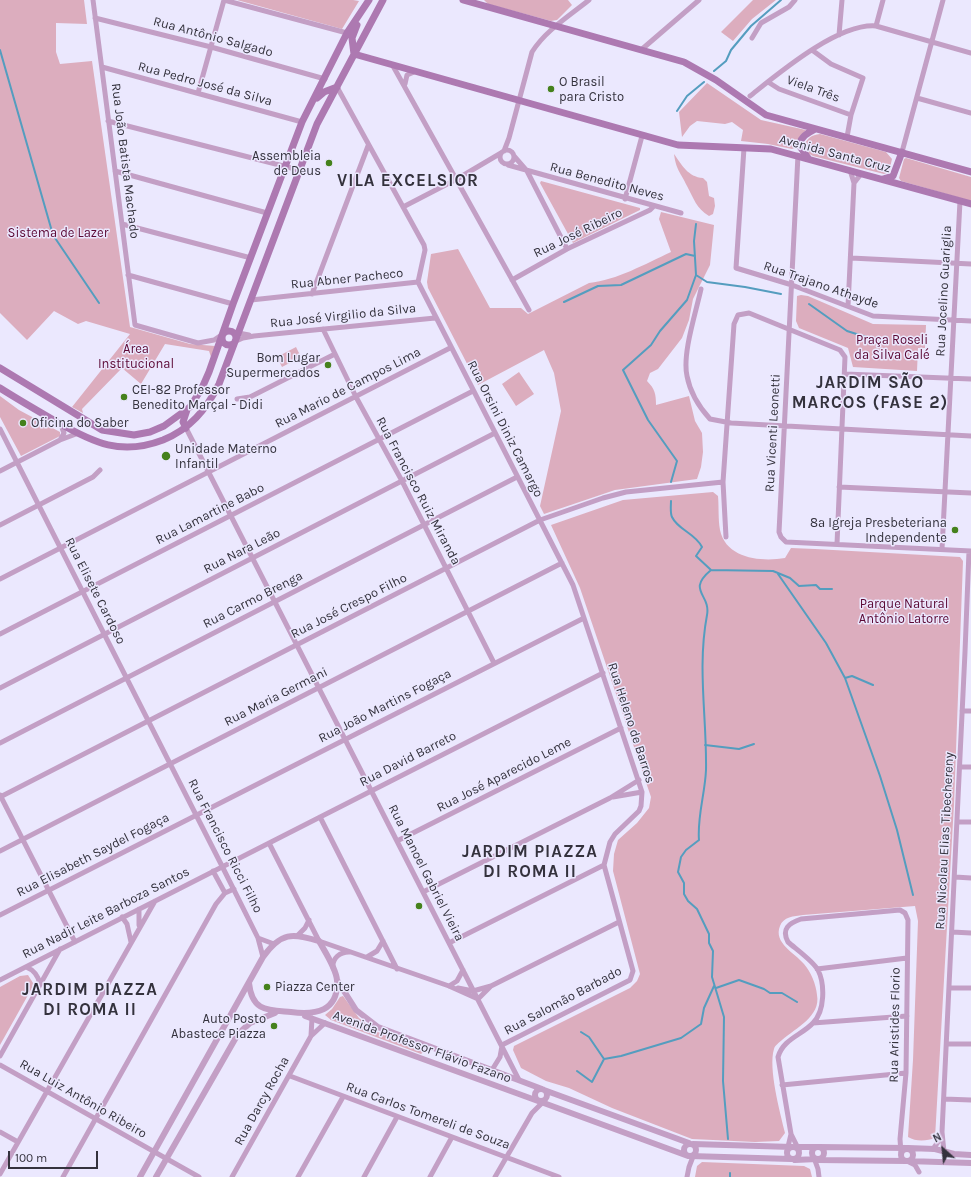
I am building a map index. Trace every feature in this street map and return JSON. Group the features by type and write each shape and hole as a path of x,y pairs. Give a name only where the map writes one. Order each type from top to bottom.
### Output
{"main road":[{"path":"186,428 183,422 184,416 202,388 209,372 233,304 302,122 347,33 370,0"},
{"path":"354,57 351,42 353,33 370,0"},
{"path":"0,388 76,434 100,444 116,447 136,448 169,437 186,428 206,407 213,395 237,331 251,300 317,124 383,0"},
{"name":"Avenida Santa Cruz","path":"463,0 475,2 556,27 684,62 695,67 766,115 971,172"},
{"name":"Avenida Santa Cruz","path":"354,57 519,100 678,145 771,149 798,155 971,204"},
{"path":"312,103 324,92 337,86"},
{"path":"798,155 799,146 804,136 815,129"},
{"path":"799,146 808,158"},
{"path":"889,149 896,162 893,176"},
{"path":"880,179 888,179 893,176 902,152"},
{"path":"223,335 230,331 237,331"},
{"path":"223,335 224,343 227,344 234,342"},
{"path":"0,368 102,430 134,435 150,432 164,426 190,407"}],"street":[{"name":"Rua João Batista Machado","path":"93,0 135,326 198,343 214,340 223,335"},
{"path":"198,93 224,0 347,33"},
{"path":"502,163 499,159 509,138 532,52 536,46 556,27 589,0"},
{"path":"641,50 699,0"},
{"path":"752,38 761,23 789,8 794,0"},
{"path":"839,35 842,0"},
{"path":"876,26 883,0"},
{"path":"902,152 943,0"},
{"name":"Rua Antônio Salgado","path":"95,18 211,46 325,79"},
{"path":"750,96 812,50 839,35 867,25 876,26 971,53"},
{"path":"812,50 831,64 863,78 851,114 847,137"},
{"path":"393,66 405,85 529,310"},
{"name":"Rua Pedro José da Silva","path":"102,67 302,122"},
{"path":"405,85 407,75 415,72"},
{"name":"Viela Três","path":"768,82 779,89 851,114"},
{"name":"Rua Abner Pacheco","path":"251,300 418,282 425,250 424,245 368,146 337,86"},
{"path":"917,98 971,113"},
{"path":"108,121 299,170"},
{"path":"625,198 642,136"},
{"path":"312,294 368,146"},
{"name":"Rua Trajano Athayde","path":"744,148 736,268 792,285 873,316 971,321"},
{"path":"403,207 483,165 502,152 510,151 527,171 567,249"},
{"name":"Rua Vicenti Leonetti","path":"798,155 783,426 779,532 781,538 786,542 837,544"},
{"path":"483,165 498,162 508,164 512,163 514,156"},
{"name":"Rua Benedito Neves","path":"508,164 527,171 681,213"},
{"path":"848,306 854,183 850,170"},
{"path":"114,171 267,213"},
{"path":"854,183 861,174"},
{"name":"Rua Jocelino Guariglia","path":"942,550 960,201"},
{"name":"Rua José Ribeiro","path":"512,280 567,249 650,210 654,206"},
{"path":"122,224 251,258"},
{"path":"851,258 971,264"},
{"path":"128,274 233,304"},
{"name":"Rua Orsini Diniz Camargo","path":"418,282 434,318 573,585"},
{"path":"701,289 688,347 686,375 690,388 710,420 727,423 971,436"},
{"path":"726,537 723,482 734,324 738,315 749,312 843,353 845,357 837,544 970,551"},
{"name":"Rua José Virgilio da Silva","path":"234,342 240,338 254,336 434,318"},
{"name":"Rua Francisco Ruiz Miranda","path":"323,329 356,397 402,481 494,663"},
{"name":"Rua José Virgilio da Silva","path":"237,331 254,336"},
{"name":"Rua Mario de Campos Lima","path":"0,579 450,348"},
{"path":"237,399 250,397 335,354"},
{"path":"845,374 971,379"},
{"name":"Rua Lamartine Babo","path":"0,634 473,391"},
{"path":"60,424 64,433 60,440"},
{"name":"Rua Manoel Gabriel Vieira","path":"186,428 320,687 519,1080"},
{"name":"Rua Elisete Cardoso","path":"0,429 171,764"},
{"name":"Rua Nara Leão","path":"0,688 495,433"},
{"path":"0,471 60,440 76,434"},
{"path":"0,525 93,477 100,470"},
{"name":"Rua Carmo Brenga","path":"0,743 517,477"},
{"name":"Rua José Crespo Filho","path":"0,796 540,520 603,498 626,492 723,482"},
{"path":"839,487 971,493"},
{"name":"Rua Nicolau Elias Tibechereny","path":"944,1152 942,1132 962,711 968,652 970,551"},
{"name":"Rua Maria Germani","path":"0,851 562,564"},
{"name":"Rua Heleno de Barros","path":"573,585 622,728 642,792 639,811 615,834 610,842 604,866 633,971 633,976"},
{"name":"Rua João Martins Fogaça","path":"196,814 584,618"},
{"name":"Rua David Barreto","path":"222,866 603,673"},
{"path":"962,711 971,711"},
{"name":"Rua José Aparecido Leme","path":"397,841 622,728"},
{"name":"Rua Francisco Ricci Filho","path":"171,764 258,938 263,957"},
{"path":"960,767 971,767"},
{"path":"423,892 610,798 639,780"},
{"path":"610,798 642,792"},
{"path":"0,796 74,942"},
{"name":"Rua Elisabeth Saydel Fogaça","path":"0,915 196,814"},
{"path":"320,816 397,969"},
{"path":"957,822 971,822"},
{"path":"269,843 337,978"},
{"name":"Rua Nadir Leite Barboza Santos","path":"0,980 222,866"},
{"path":"449,943 604,866"},
{"path":"213,870 225,893"},
{"path":"955,877 971,878"},
{"path":"63,1177 216,904 225,893 234,889"},
{"path":"0,1174 156,900"},
{"path":"139,909 139,930"},
{"name":"Rua Aristides Florio","path":"817,969 788,942 785,933 790,924 801,919 900,910 905,913 908,920 906,1073 900,1139 906,1148"},
{"path":"122,918 127,924 131,942"},
{"path":"298,935 305,928 309,920"},
{"path":"449,986 473,991 491,986 619,922"},
{"path":"952,932 971,933"},
{"path":"140,1177 263,957 274,944 286,936 298,935 319,941 449,986 478,999 491,986"},
{"path":"258,938 274,944"},
{"path":"367,957 377,951 383,941"},
{"path":"0,1056 60,950"},
{"path":"249,983 251,993 257,1004 264,1008 276,1012 299,1014 314,1013 327,1007 336,993 337,978 333,965 335,958 341,953 352,952"},
{"path":"791,1134 793,1148 787,1155 792,1159 798,1157 793,1148 778,1062 780,1051 786,1043 813,1023 821,1008 820,979 817,969 907,958"},
{"path":"26,967 35,973 40,984"},
{"path":"449,986 458,981 463,970"},
{"name":"Rua Salomão Barbado","path":"502,1045 630,980 633,976"},
{"name":"Avenida Professor Flávio Fazano","path":"337,978 356,1010 378,1027 543,1090 691,1144 793,1148 933,1149 944,1152 971,1155"},
{"path":"950,988 971,988"},
{"path":"156,1177 238,1034 250,1023 276,1012"},
{"name":"Avenida Professor Flávio Fazano","path":"299,1014 689,1155 971,1163"},
{"path":"813,1023 907,1016"},
{"name":"Rua Darcy Rocha","path":"311,1036 312,1018"},
{"name":"Rua Darcy Rocha","path":"232,1177 290,1076 311,1036 325,1023"},
{"path":"947,1044 971,1044"},
{"path":"493,1085 490,1078 492,1070 500,1057 502,1045"},
{"name":"Rua Luiz Antônio Ribeiro","path":"0,1065 199,1177"},
{"path":"782,1085 906,1073"},
{"name":"Rua Carlos Tomereli de Souza","path":"290,1076 559,1177"},
{"path":"495,1177 539,1100 547,1094 543,1090 536,1091 539,1100 532,1113"},
{"path":"298,1177 343,1097"},
{"path":"944,1099 971,1100"},
{"path":"364,1177 397,1117"},
{"path":"0,1132 18,1142"},
{"name":"Rua Nicolau Elias Tibechereny","path":"933,1149 942,1132"},
{"path":"430,1177 452,1137"},
{"path":"889,1148 896,1144 900,1139"},
{"path":"687,1177 689,1155 684,1147 691,1144 696,1148 689,1155 689,1167"},
{"path":"818,1159 824,1152 818,1147 812,1150 818,1159 819,1177"},
{"path":"906,1148 902,1158 915,1166 919,1175"},
{"path":"906,1148 913,1152 911,1160 906,1161"},
{"path":"906,1148 917,1153 919,1175"},
{"path":"919,1175 923,1164 929,1162"}],"green space":[{"name":"Sistema de Lazer","path":"0,0 84,0 87,24 56,23 56,52 60,64 92,61 130,327 190,344 215,346 211,357 209,351 165,344 141,384 122,368 82,409 83,413 72,407 130,334 86,321 78,324 54,311 27,340 0,313"},
{"path":"237,0 353,0 359,1 342,29"},
{"path":"484,0 568,0 572,5 557,20 551,21 488,4"},
{"path":"753,0 776,0 752,19 733,41 721,32"},
{"path":"707,83 761,120 806,130 796,141 795,148 792,149 768,144 741,141 743,130 732,122 725,124 697,121 690,126 682,137 679,112"},
{"path":"820,134 886,152 892,159 889,172 884,174 813,156 806,152 804,145 807,140 814,135"},
{"path":"674,154 689,173 703,178 707,182 709,196 714,198 715,206 713,214 709,216 701,210 696,203 677,168"},
{"path":"906,158 971,177 971,201 901,181 899,178 904,159"},
{"path":"541,181 640,208 640,210 573,243 540,183"},
{"path":"661,212 714,225 710,265 693,299 689,320 682,338 658,369 650,373 647,381 654,392 656,405 689,396 695,421 702,433 703,452 701,467 697,479 615,490 544,514 540,506 561,411 554,373 544,350 478,385 428,288 427,282 431,254 458,249 490,308 521,308 528,314 589,283 610,279 671,252 659,219"},
{"name":"Praça Roseli da Silva Calé","path":"797,296 808,296 873,324 926,325 925,348 918,348 917,371 853,367 848,348 799,328 796,321"},
{"path":"296,347 301,357 282,367 277,357"},
{"path":"519,372 534,394 516,406 502,384"},
{"path":"0,396 19,410 60,432 60,436 21,456 0,417"},
{"name":"Parque Natural Antônio Latorre","path":"713,492 718,496 719,526 724,540 729,547 737,553 756,559 785,558 791,548 960,557 963,561 954,804 935,1138 929,1140 914,1140 908,1137 913,1060 918,921 915,906 800,915 786,919 781,923 779,932 782,943 804,964 809,971 816,987 817,1002 815,1009 806,1021 777,1044 774,1049 772,1067 785,1133 779,1141 755,1142 692,1139 612,1108 569,1088 546,1081 521,1068 513,1050 514,1046 630,988 637,981 640,974 613,871 614,854 618,840 637,823 649,808 651,797 580,588 551,525 623,500"},
{"path":"28,975 33,983 32,988 0,1045 0,987 20,976"},
{"path":"343,996 359,1018 375,1031 426,1050 421,1054 331,1020 325,1015 332,1009 340,997"},
{"path":"702,1162 804,1166 810,1169 812,1177 695,1177 697,1166"}],"waterway":[{"path":"714,71 726,61 731,50 751,26 781,0"},
{"path":"0,50 53,235 99,303"},
{"path":"677,111 687,96 704,82"},
{"path":"671,482 677,461 648,420 623,370 651,345 660,331 687,300 696,275 694,241 696,224"},
{"path":"564,302 598,286 621,285 686,254 695,256"},
{"path":"696,275 707,282 781,294"},
{"path":"809,304 847,331 866,337"},
{"path":"671,501 672,517 678,525 699,542 702,547 696,556 711,570 700,583 701,592 706,602 707,615 703,654 706,770 699,823 699,840 686,850 681,857 678,872 684,883 684,894 688,901 697,909 709,934 709,943 713,951 712,977 724,1017 723,1081 728,1139"},
{"path":"711,570 773,571 790,578 799,586 816,585 820,589 832,589"},
{"path":"778,574 826,643 845,678 880,776 897,830 913,895"},
{"path":"845,678 852,676 873,685"},
{"path":"705,745 739,749 754,744"},
{"path":"716,988 739,980 764,989 770,993 782,993 797,1002"},
{"path":"581,1032 589,1037 604,1059 621,1056 681,1038 701,1024 704,1008 714,986"},
{"path":"577,1071 592,1082 604,1059"}],"place":[{"name":"O Brasil para Cristo","path":"551,89"},
{"name":"Assembleia de Deus","path":"329,163"},
{"name":"Bom Lugar Supermercados","path":"328,365"},
{"name":"CEI-82 Professor Benedito Marçal - Didi","path":"124,397"},
{"name":"Oficina do Saber","path":"23,423"},
{"name":"Unidade Materno Infantil","path":"166,456"},
{"name":"8ª Igreja Presbeteriana Independente","path":"955,530"},
{"name":"ㅤ","path":"419,906"},
{"name":"Piazza Center","path":"267,987"},
{"name":"Auto Posto Abastece Piazza","path":"274,1026"}],"district":[{"name":"VILA EXCELSIOR","path":"408,181"},
{"name":"JARDIM SÃO MARCOS (FASE 2)","path":"870,393"},
{"name":"JARDIM PIAZZA DI ROMA II","path":"530,862"},
{"name":"JARDIM PIAZZA DI ROMA II","path":"90,1000"}],"park label":[{"name":"Área Institucional","path":"136,356"}]}
